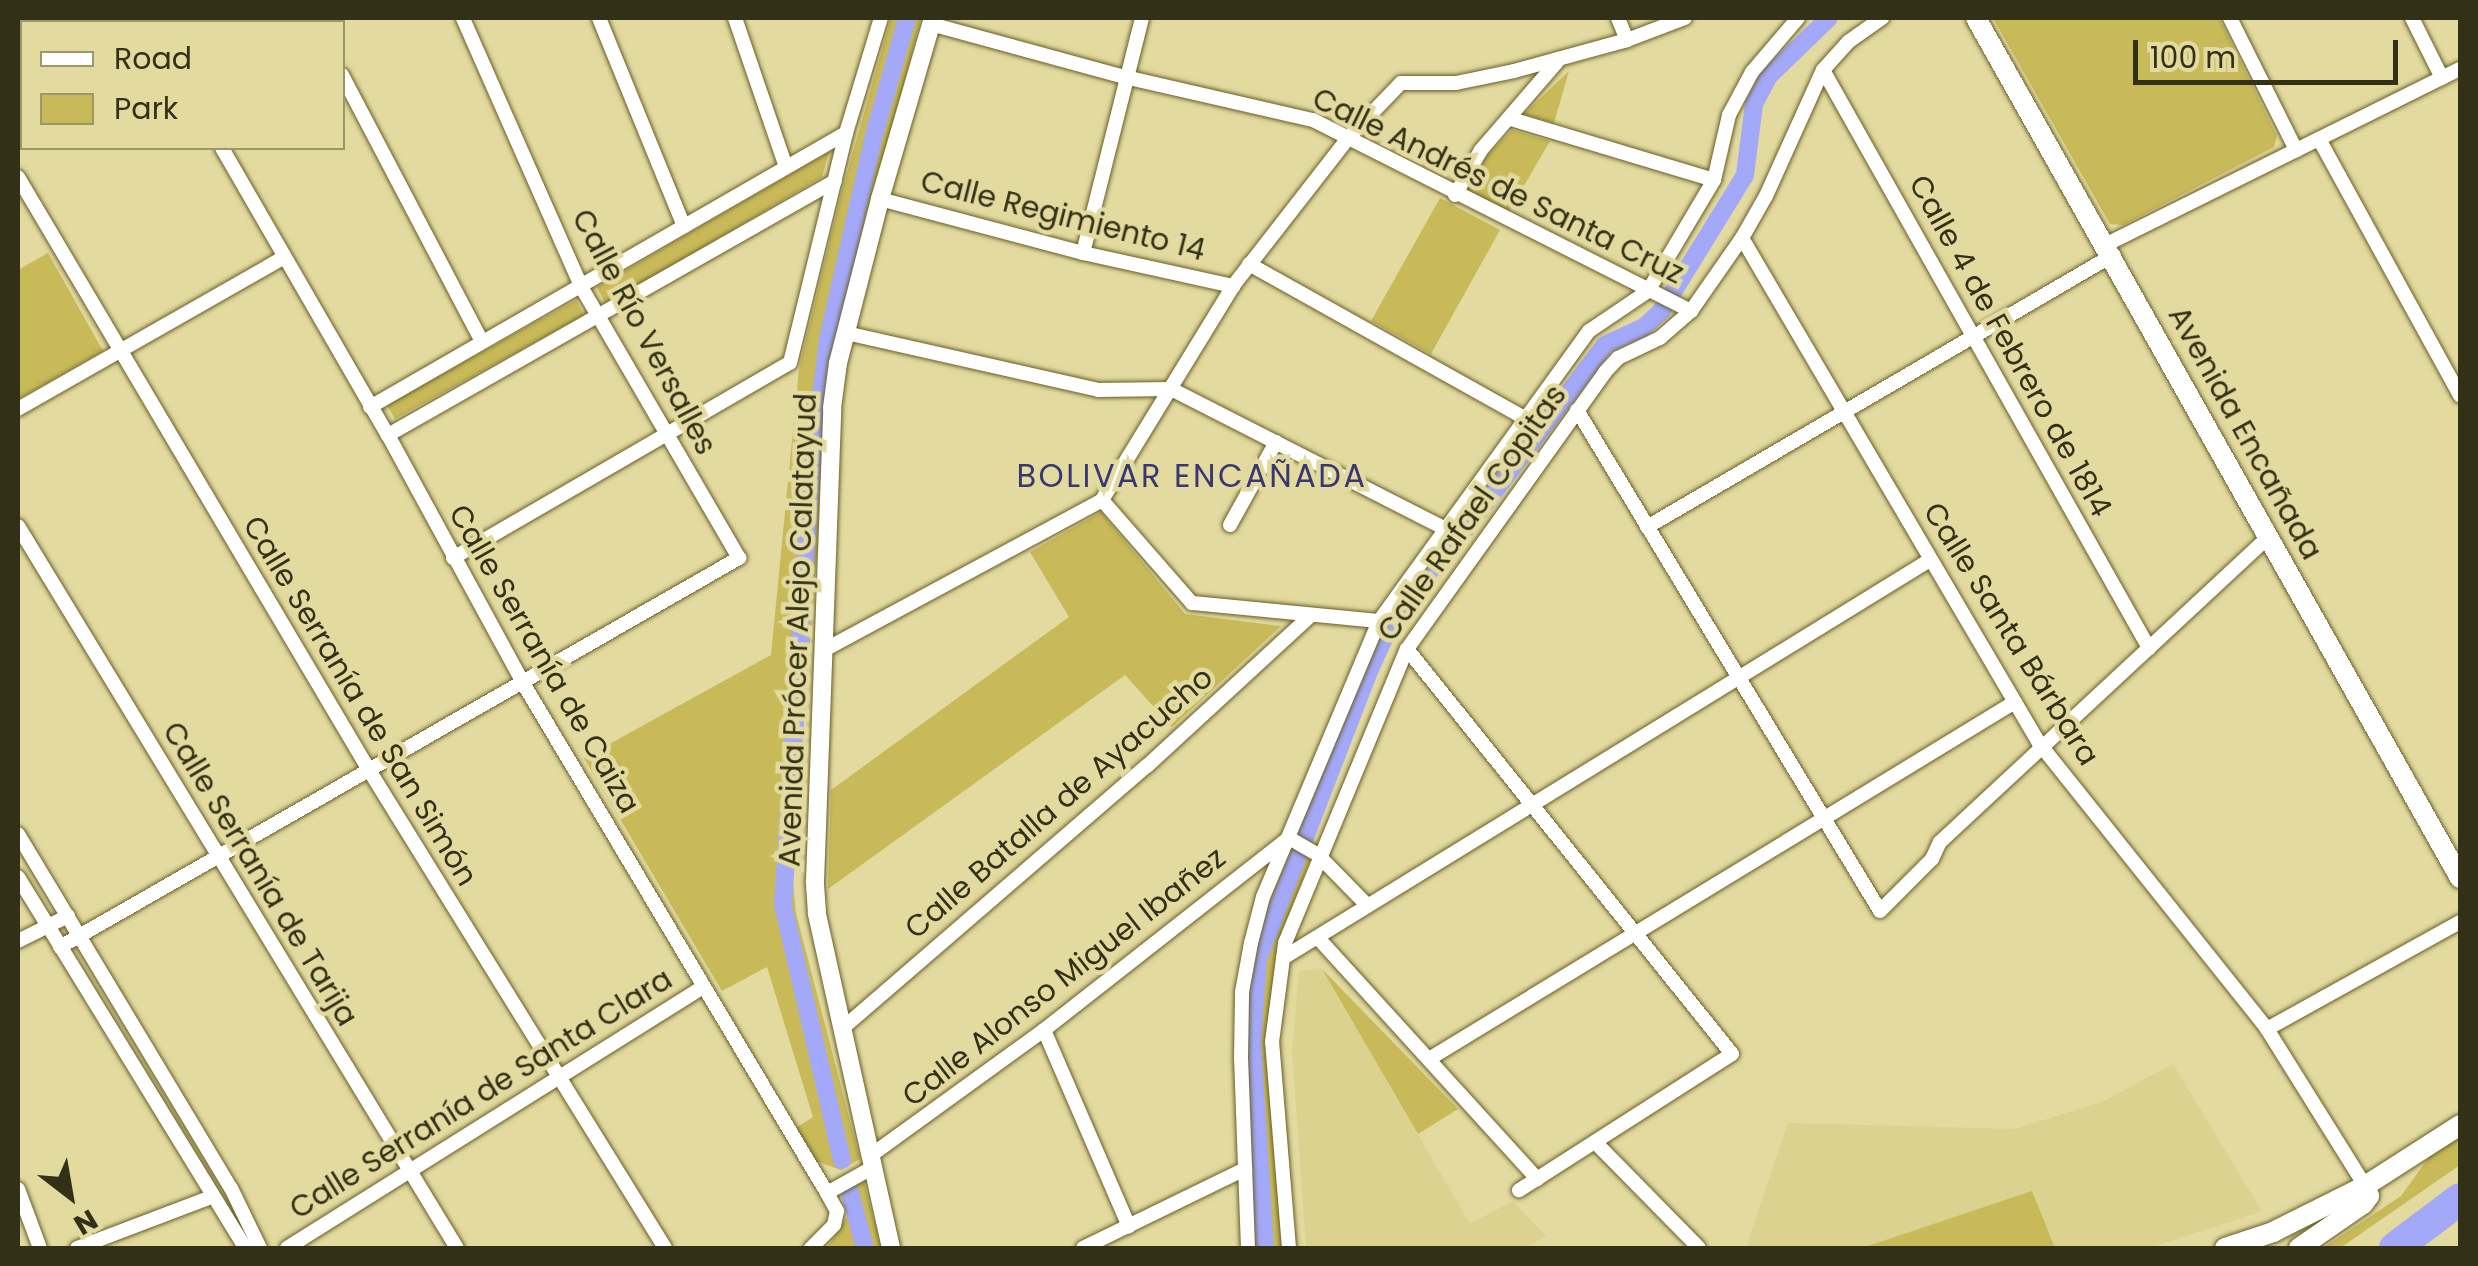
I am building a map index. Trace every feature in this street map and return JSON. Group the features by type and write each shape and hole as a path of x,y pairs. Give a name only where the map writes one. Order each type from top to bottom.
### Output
{"main road":[{"name":"Avenida Encañada","path":"1976,18 2110,249 2460,878"},
{"path":"2225,1248 2273,1232 2365,1186 2460,1125"},
{"path":"2298,1248 2363,1204 2369,1196 2365,1186"}],"street":[{"name":"Calle Río Versalles","path":"462,18 580,286 738,558 522,683"},
{"path":"599,18 684,226"},
{"path":"735,18 786,167"},
{"path":"453,558 790,363 846,132 881,18"},
{"path":"1083,253 1142,18"},
{"path":"1618,18 1627,40"},
{"path":"824,650 1102,500 1232,286 1349,138 1401,83 1456,82 1558,61 1685,18"},
{"path":"1248,1248 1242,992 1263,897 1379,621 1589,331 1651,292 1714,180 1729,115 1752,72 1798,18"},
{"name":"Calle Rafael Copitas","path":"1289,1248 1272,1042 1282,958 1317,854 1407,650 1618,358 1660,338 1742,238 1786,157 1823,70 1848,42 1882,18"},
{"path":"2230,18 2296,150"},
{"path":"2412,18 2442,78"},
{"name":"Calle Andrés de Santa Cruz","path":"932,21 1129,78 1313,120 1684,308"},
{"name":"Avenida Prócer Alejo Calatayud","path":"892,1248 817,913 815,881 832,408 880,199 932,21"},
{"path":"1455,195 1480,150 1558,61"},
{"path":"1647,527 1972,337 2110,249 2460,69"},
{"name":"Calle 4 de Febrero de 1814","path":"1823,70 2149,648"},
{"path":"345,81 482,342"},
{"path":"1511,119 1714,180"},
{"path":"370,406 846,132"},
{"path":"2319,139 2458,386"},
{"name":"Calle Serranía de Caiza","path":"223,150 388,435 522,683 827,1192"},
{"name":"Calle Serranía de San Simón","path":"18,177 368,770 664,1248"},
{"path":"388,435 835,180"},
{"name":"Calle Regimiento 14","path":"880,199 1083,253 1232,286"},
{"name":"Calle Santa Bárbara","path":"1742,238 2042,747 2267,1029 2365,1186"},
{"path":"18,409 283,258"},
{"path":"1249,264 1524,418"},
{"path":"846,334 1098,390 1171,389 1446,529"},
{"path":"1577,410 1880,912 1932,859 1940,842 2268,537"},
{"path":"1230,525 1276,442"},
{"path":"1102,500 1192,604 1379,621"},
{"name":"Calle Serranía de Tarija","path":"18,526 458,1248"},
{"path":"1282,958 1930,560"},
{"name":"Calle Batalla de Ayacucho","path":"843,1028 1147,766 1309,616"},
{"path":"1407,650 1732,1054 1519,1190"},
{"path":"60,947 522,683"},
{"path":"1429,1059 2015,702"},
{"path":"18,834 231,1188 260,1248"},
{"path":"1291,838 1317,854 1368,906"},
{"name":"Calle Alonso Miguel Ibañez","path":"827,1192 1291,838"},
{"path":"18,878 246,1248"},
{"path":"18,941 50,929 68,916"},
{"path":"2267,1029 2460,922"},
{"path":"1318,938 1537,1179"},
{"name":"Calle Serranía de Santa Clara","path":"288,1248 704,986"},
{"path":"1044,1030 1129,1226"},
{"path":"1595,1142 1699,1248"},
{"path":"1083,1248 1245,1169"},
{"path":"18,1189 40,1248"},
{"path":"811,1248 834,1225 837,1211 827,1192"},
{"path":"77,1248 212,1197"}],"shaded area":[{"path":"1322,969 1470,1224 1513,1201 1546,1236 1525,1248 1306,1248 1292,1051 1299,971"},
{"path":"2173,1064 2262,1211 2149,1248 1746,1248 1788,1123 2015,1129 2104,1101"}],"green space":[{"path":"891,18 921,18 832,358 792,874 796,913 860,1159 841,1170 816,1161 796,1128 813,1117 767,967 722,991 584,758 771,655 799,369 841,194"},
{"path":"1993,18 2219,18 2277,136 2274,147 2123,225 2110,224"},
{"path":"1569,71 1554,123 1524,114"},
{"path":"1512,130 1550,141 1507,215 1464,192 1485,158"},
{"path":"829,152 822,177 606,305 597,287"},
{"path":"1440,198 1500,230 1431,354 1371,321"},
{"path":"48,253 103,351 18,399 18,270"},
{"path":"576,300 584,315 395,419 387,405"},
{"path":"1101,512 1185,614 1281,626 1172,727 1125,675 828,889 831,790 1069,617 1030,552"},
{"path":"1292,847 1311,857 1278,942 1266,1040 1283,1248 1254,1248 1246,1059 1248,993 1269,900"},
{"path":"1322,969 1458,1109 1418,1134"},
{"path":"2460,1137 2460,1165 2340,1248 2323,1248 2401,1196 2429,1157"},
{"path":"864,1181 881,1248 827,1248 848,1215 846,1191"},
{"path":"2032,1191 2055,1248 1862,1248"}],"waterway":[{"path":"842,1160 783,905 810,484 828,339 874,135 907,18"},
{"path":"1265,1248 1252,1044 1258,959 1370,669 1399,606 1462,534 1605,345 1644,327 1662,310 1745,175 1754,104 1769,76 1829,18"},
{"path":"849,1189 865,1248"},
{"path":"2395,1248 2460,1199"}],"district":[{"name":"BOLIVAR ENCAÑADA","path":"1192,476"}]}
